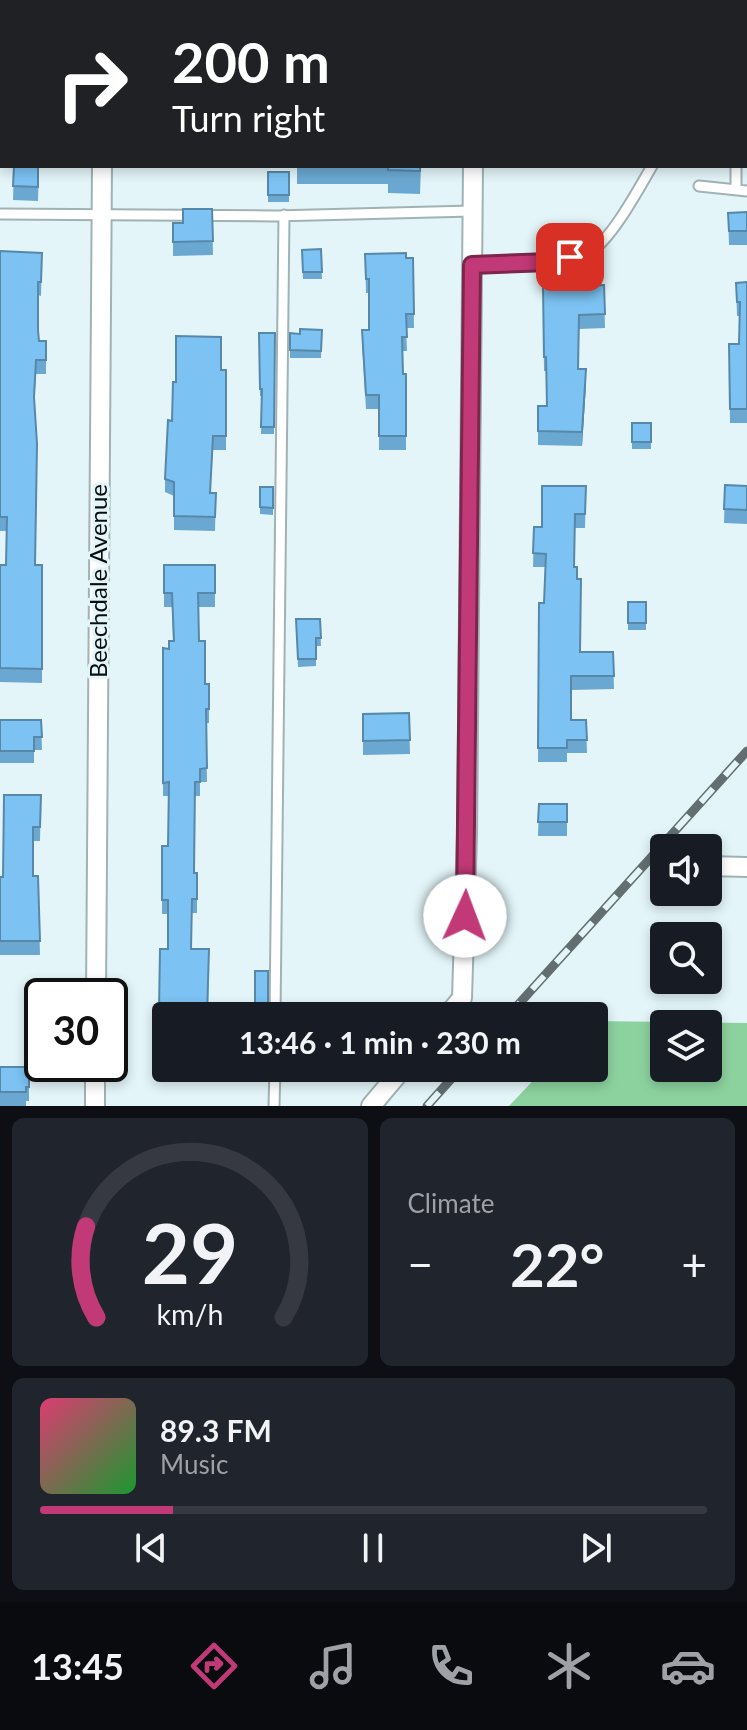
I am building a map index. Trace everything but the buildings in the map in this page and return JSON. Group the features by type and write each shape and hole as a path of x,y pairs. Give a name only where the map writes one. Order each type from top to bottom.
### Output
{"street":[{"name":"Beechdale Avenue","path":"96,978 102,168"},
{"path":"459,1002 462,998 467,835 473,168"},
{"path":"722,866 747,867"},
{"path":"95,1082 95,1106"},
{"path":"371,1106 391,1082"}],"lane":[{"path":"472,265 550,262 590,251 620,220 651,168"},
{"path":"699,186 742,190 736,168"},
{"path":"0,214 284,215 472,211"},
{"path":"275,1002 284,215"},
{"path":"274,1106 275,1082"}],"green space":[{"path":"608,1021 650,1022 650,1082 722,1082 722,1023 747,1023 747,1106 509,1106 532,1082 608,1082"}],"railway":[{"path":"521,1002 747,751"},
{"path":"427,1106 448,1082"}],"route":[{"path":"465,916 472,265 550,262 570,257"}]}
